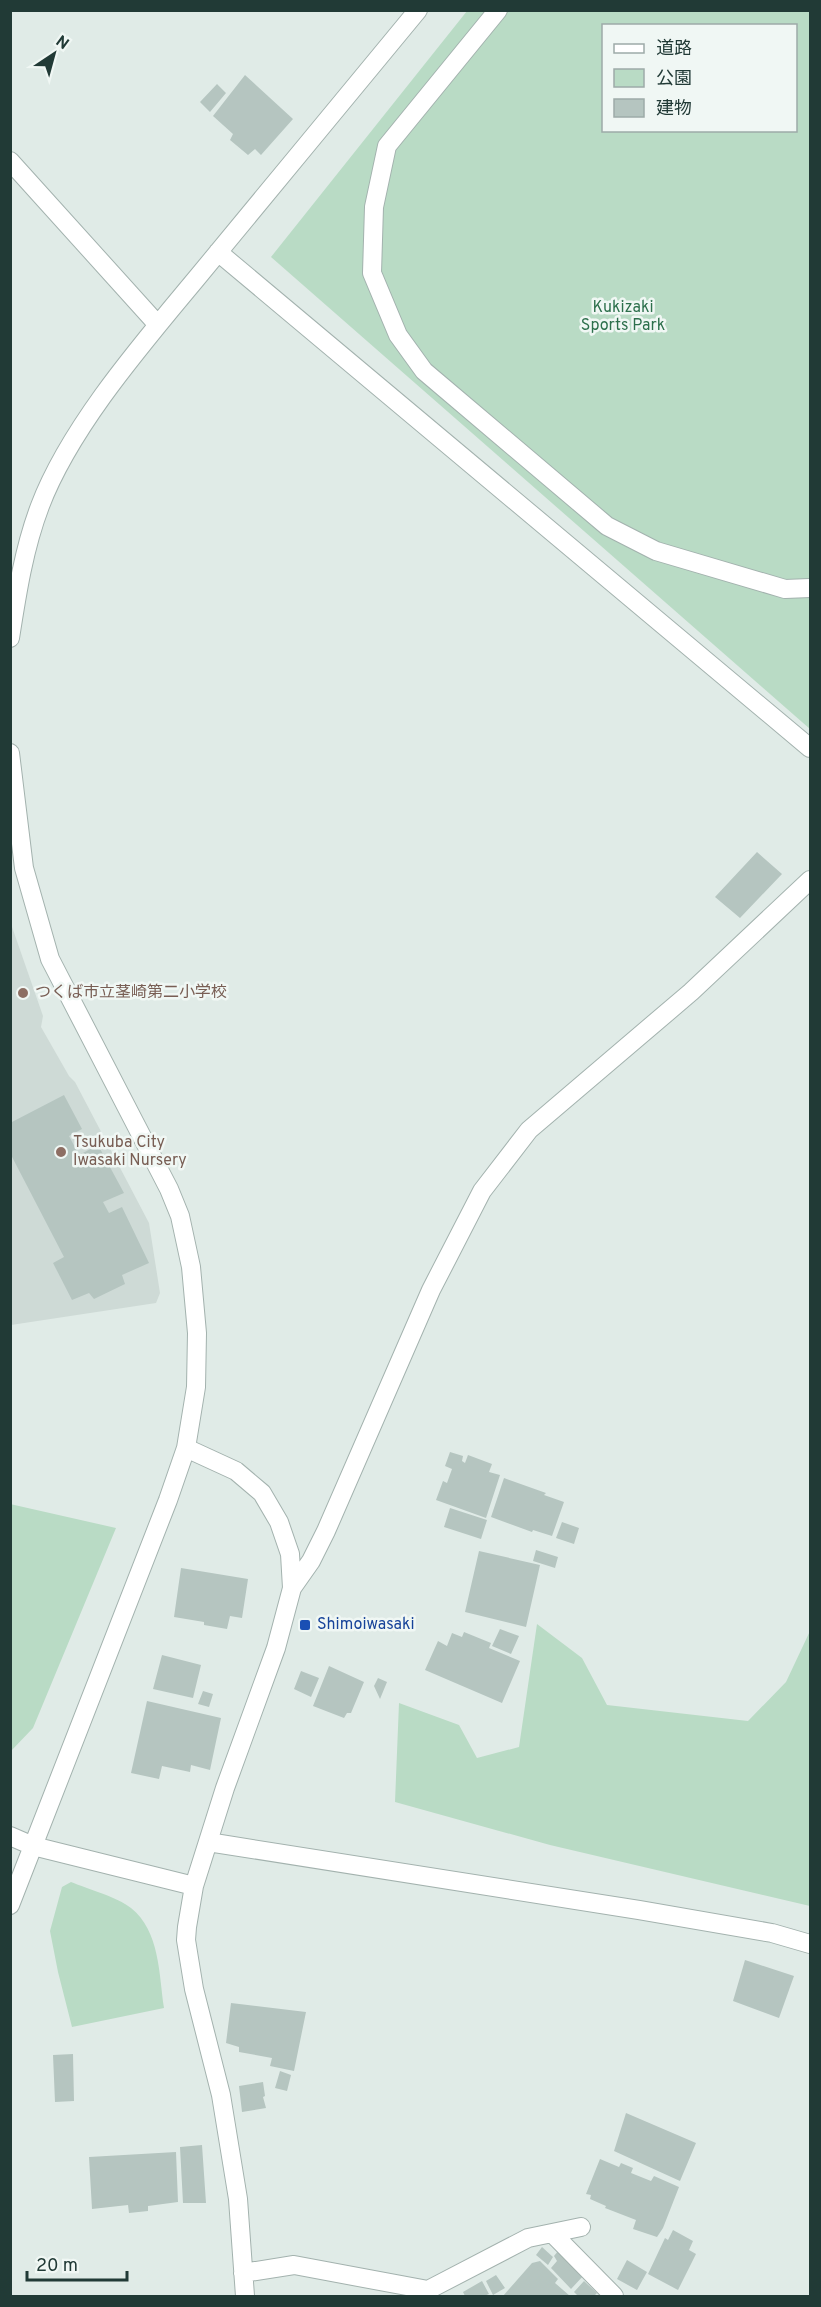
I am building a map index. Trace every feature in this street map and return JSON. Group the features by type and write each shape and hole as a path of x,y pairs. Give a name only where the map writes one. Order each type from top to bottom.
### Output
{"street":[{"path":"10,638 19,581 40,506 66,452 105,394 158,325 418,10"},
{"path":"498,10 387,146 374,207 372,273 398,335 424,371 607,526 656,551 784,589 810,588"},
{"path":"10,161 158,325"},
{"path":"218,252 810,748"},
{"path":"10,753 24,868 50,959 95,1050 150,1151 180,1216 191,1267 197,1333 196,1388 186,1448 168,1500 10,1905"},
{"path":"292,1588 311,1561 326,1531 432,1290 483,1191 529,1130 691,992 810,880"},
{"path":"186,1448 236,1472 262,1493 279,1522 290,1554 292,1588 276,1648 194,1886 186,1940 194,1989 221,2096 238,2199 245,2296"},
{"path":"10,1836 33,1846 194,1886"},
{"path":"208,1842 639,1910 772,1933 810,1944"},
{"path":"243,2273 294,2265 428,2290 528,2238 581,2227"},
{"path":"552,2233 614,2296"}],"shaded area":[{"name":"Tsukuba City Iwasaki Nursery","path":"10,921 43,1016 41,1027 69,1076 75,1082 149,1223 160,1293 156,1303 11,1325"}],"green space":[{"name":"Kukizaki Sports Park","path":"467,11 810,11 810,729 271,257"},
{"path":"10,1504 116,1528 33,1728 11,1751"},
{"path":"537,1624 582,1658 607,1705 748,1721 786,1682 810,1631 810,1906 550,1845 395,1802 399,1703 459,1725 477,1758 519,1747"},
{"path":"71,1882 118,1900 141,1918 153,1941 164,2008 72,2027 50,1931 62,1887"}],"building":[{"path":"245,75 293,119 261,155 255,149 248,155 230,140 233,134 213,116"},
{"path":"217,84 226,93 210,112 200,102"},
{"path":"757,852 782,874 740,918 715,897"},
{"path":"64,1095 82,1129 69,1136 79,1155 98,1145 124,1193 103,1202 109,1213 122,1207 149,1263 122,1275 125,1284 94,1299 89,1293 72,1300 53,1263 64,1257 10,1153 10,1123"},
{"path":"450,1452 463,1456 462,1461 465,1463 468,1455 492,1464 489,1472 500,1475 486,1518 436,1500 443,1481 447,1483 452,1469 445,1466"},
{"path":"504,1478 564,1502 552,1536 533,1530 532,1532 491,1517"},
{"path":"450,1508 487,1520 481,1539 444,1527"},
{"path":"562,1522 579,1528 574,1544 556,1538"},
{"path":"536,1550 558,1557 555,1568 533,1561"},
{"path":"479,1551 540,1565 526,1627 465,1612"},
{"path":"181,1568 248,1579 242,1618 230,1616 227,1629 174,1617"},
{"path":"500,1629 519,1636 511,1654 492,1646"},
{"path":"464,1632 491,1643 489,1648 520,1661 502,1703 425,1670 438,1641 447,1646 452,1633 462,1637"},
{"path":"162,1655 201,1665 193,1698 153,1689"},
{"path":"329,1666 364,1682 351,1713 347,1713 344,1718 313,1706"},
{"path":"301,1671 319,1678 311,1697 294,1689"},
{"path":"378,1678 387,1682 380,1699 374,1686"},
{"path":"203,1691 213,1694 209,1707 198,1704"},
{"path":"147,1701 221,1718 210,1770 191,1765 190,1772 162,1766 159,1779 131,1773"},
{"path":"745,1960 794,1976 779,2018 733,2001"},
{"path":"231,2003 306,2012 294,2071 270,2066 272,2058 239,2052 239,2047 226,2043"},
{"path":"73,2054 74,2101 55,2102 53,2055"},
{"path":"280,2071 291,2075 287,2091 275,2088"},
{"path":"263,2082 266,2108 242,2112 239,2086"},
{"path":"626,2113 696,2143 680,2181 614,2151"},
{"path":"202,2145 206,2203 183,2203 180,2147"},
{"path":"176,2152 178,2202 148,2206 148,2211 129,2213 128,2205 92,2209 89,2157"},
{"path":"600,2159 619,2167 621,2163 633,2168 631,2173 651,2181 654,2176 679,2187 663,2228 657,2237 633,2229 636,2220 605,2208 606,2206 590,2199 591,2195 586,2194"},
{"path":"673,2230 693,2241 689,2250 696,2254 678,2290 648,2274 665,2238 668,2240"},
{"path":"542,2247 553,2257 548,2265 536,2255"},
{"path":"558,2251 585,2274 571,2289 551,2268 557,2261 554,2256"},
{"path":"627,2260 647,2272 637,2290 617,2279"},
{"path":"540,2261 558,2279 555,2283 570,2296 503,2296 532,2263"},
{"path":"496,2275 505,2288 493,2295 486,2281"},
{"path":"482,2281 489,2294 465,2296 463,2292"},
{"path":"584,2281 597,2293 594,2296 578,2296 574,2292"}],"place":[{"name":"つくば市立茎崎第二小学校","path":"23,993"},
{"name":"Tsukuba City Iwasaki Nursery","path":"61,1152"},
{"name":"Shimoiwasaki","path":"305,1625"}]}
